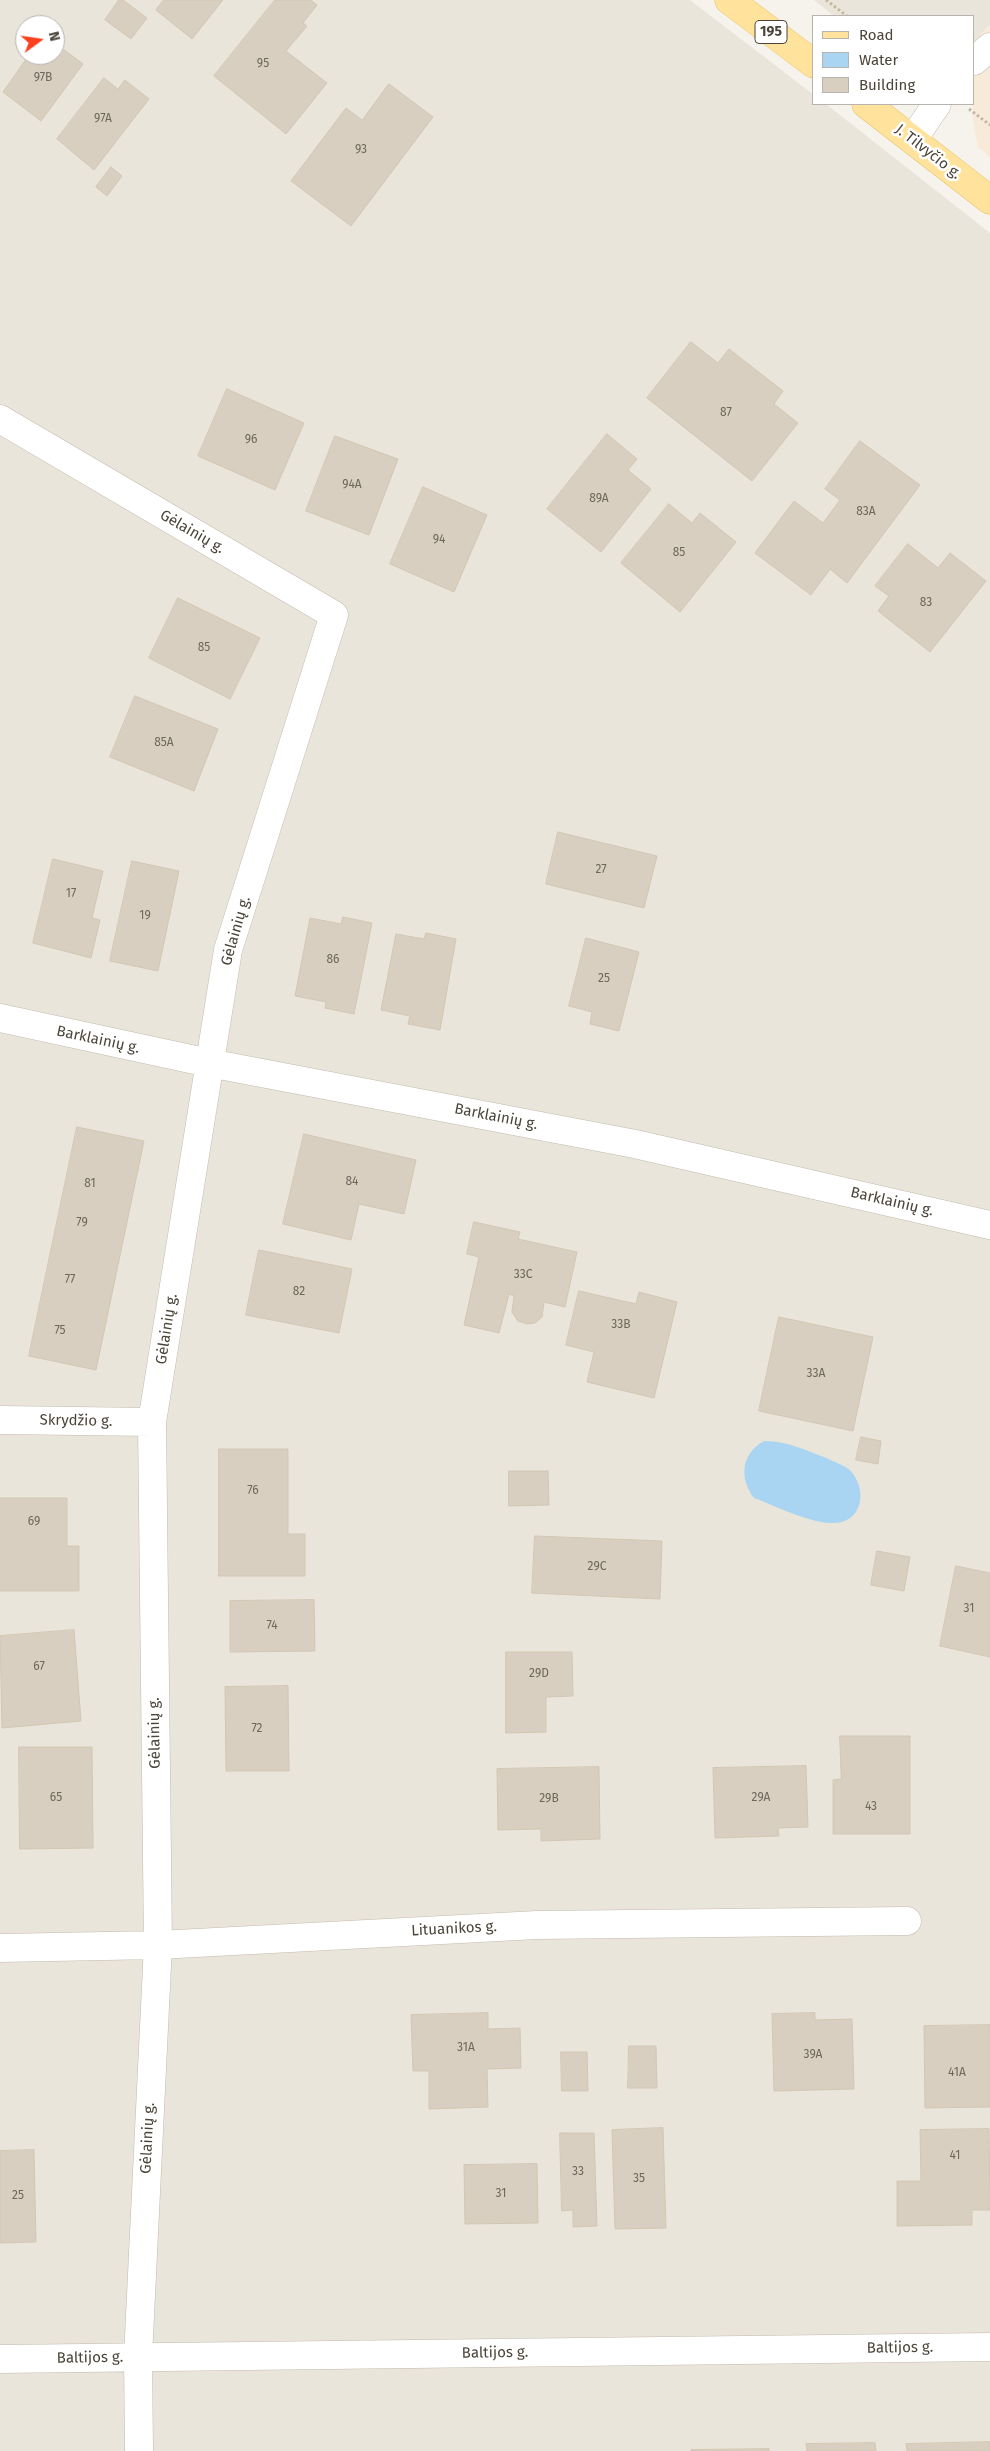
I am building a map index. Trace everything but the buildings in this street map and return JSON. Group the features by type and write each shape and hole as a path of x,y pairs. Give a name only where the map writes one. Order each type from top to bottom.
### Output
{"main road":[{"name":"195","path":"728,0 812,63"},
{"name":"J. Tilvyčio g.","path":"867,105 990,200"}],"street":[{"path":"975,60 990,47"},
{"path":"912,139 936,105"},
{"name":"Gėlainių g.","path":"0,419 334,615 228,950 152,1422 158,1945 138,2357 138,2451"},
{"name":"Barklainių g.","path":"0,1018 209,1064 635,1144 990,1225"},
{"name":"Skrydžio g.","path":"0,1420 152,1422"},
{"name":"Lituanikos g.","path":"0,1948 158,1945 537,1925 908,1921"},
{"name":"Baltijos g.","path":"0,2359 990,2347"}],"path":[{"path":"826,0 846,15"},
{"path":"963,105 990,125"}],"shaded area":[{"path":"0,0 690,0 812,93 812,105 827,105 990,233 990,2451 0,2451"},
{"path":"814,0 990,0 990,25 975,40 975,15 833,15"},
{"path":"990,25 990,157 978,147 973,121 973,105 975,105 975,40"}],"water":[{"path":"764,1441 792,1445 850,1470 856,1478 859,1487 859,1505 855,1513 849,1519 841,1522 821,1522 802,1517 754,1498 746,1482 745,1467 747,1459 756,1446"}]}
